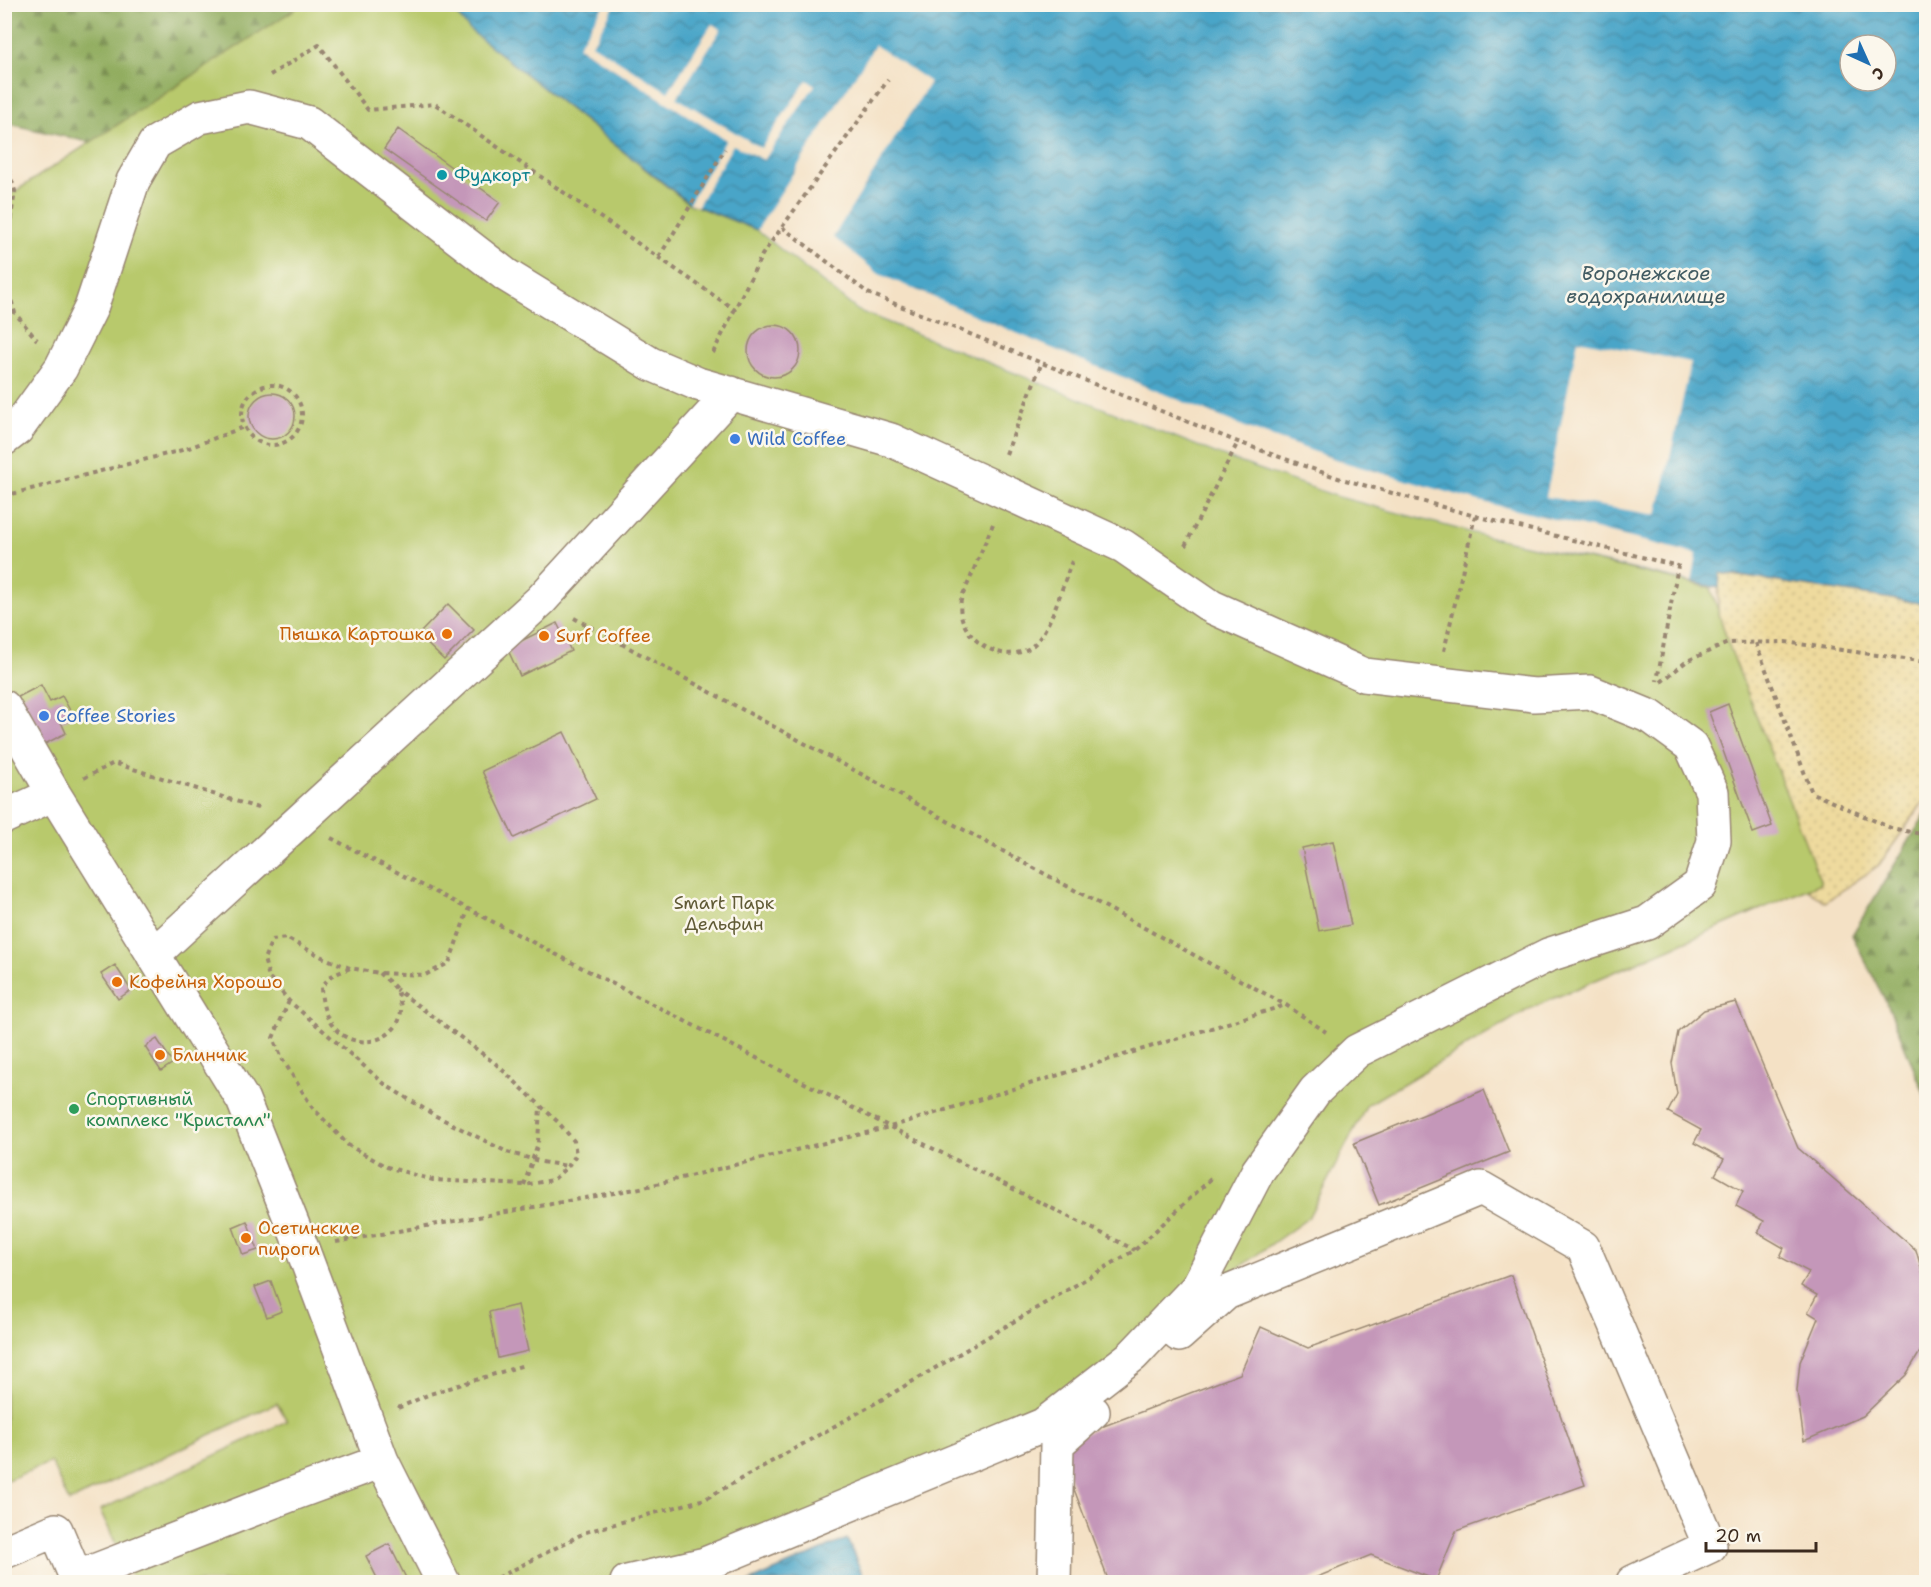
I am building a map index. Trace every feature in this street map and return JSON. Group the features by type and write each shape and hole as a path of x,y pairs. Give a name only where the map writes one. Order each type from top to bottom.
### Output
{"lane":[{"path":"4,439 17,429 61,368 91,308 133,181 155,142 200,117 249,107 309,123 506,275 651,364 698,384 891,440 1123,546 1212,607 1364,675 1534,695 1590,692 1651,717 1691,746 1712,792 1714,841 1700,885 1647,923 1548,955 1357,1052 1315,1091 1258,1171 1197,1288 1132,1356 1043,1425 705,1564 627,1582"},
{"path":"153,954 541,600 730,393"},
{"path":"4,707 54,794 243,1100 302,1248 382,1461 443,1582"},
{"path":"4,817 54,794"},
{"path":"1054,1582 1057,1444 1226,1293 1481,1188 1583,1247 1710,1546 1633,1582"},
{"path":"4,1552 56,1530 77,1580 295,1493 382,1461"}],"path":[{"path":"269,75 319,45 368,110 435,104 735,310"},
{"path":"698,384 762,255 888,80"},
{"path":"659,257 725,149"},
{"path":"4,154 15,191 4,263"},
{"path":"782,227 868,293 1238,442 1338,478 1475,516 1678,566 1656,687 1687,661 1728,643 1785,642 1926,662"},
{"path":"4,275 15,313 61,368"},
{"path":"1042,362 993,487 995,519 961,601 962,621 973,639 993,652 1015,654 1030,648 1043,635 1074,556 1104,538"},
{"path":"266,385 277,385 287,389 301,404 303,414 301,425 297,433 282,444 263,444 255,441 244,427 241,415 243,405 257,389 266,385"},
{"path":"4,496 186,449 244,427"},
{"path":"1169,578 1238,442"},
{"path":"1436,683 1475,516"},
{"path":"541,600 1286,1005 1357,1052"},
{"path":"1756,643 1812,793 1891,828 1926,835"},
{"path":"54,794 114,763 299,821 890,1127 1135,1250"},
{"path":"468,910 449,963 425,975 378,973 350,968 324,958 286,938 272,940 264,958 269,977 289,1001 387,1086 436,1116 507,1152 542,1162 568,1166"},
{"path":"350,968 331,976 321,987 321,1004 329,1023 340,1035 360,1041 376,1040 388,1034 398,1024 401,1006 396,989"},
{"path":"289,1001 273,1038 312,1107 348,1145 387,1167 433,1180 524,1185 553,1180 576,1155 574,1141 558,1122 496,1064 378,973"},
{"path":"302,1248 636,1189 890,1127 1286,1005"},
{"path":"524,1185 538,1143 540,1106"},
{"path":"490,1582 586,1532 705,1499 881,1400 1135,1250 1217,1172"},
{"path":"367,1422 430,1395 524,1365"}],"green space":[{"path":"5,5 430,5 178,128 88,142 5,123"},
{"name":"Smart Парк Дельфин","path":"301,5 449,5 470,30 688,203 757,230 858,310 1229,458 1337,496 1471,532 1711,588 1728,643 1821,883 1531,1008 1367,1105 1308,1218 1209,1289 1140,1365 689,1582 134,1582 100,1510 287,1421 277,1403 69,1502 51,1462 5,1481 5,198"},
{"path":"1926,813 1926,1099 1890,1010 1852,935"}],"sand":[{"path":"1719,573 1926,604 1926,798 1879,865 1825,902 1809,890 1724,669 1718,612"}],"water":[{"name":"Воронежское водохранилище","path":"449,5 1926,5 1926,604 1720,573 1719,588 1471,532 1337,496 1229,458 858,310 757,230 689,203 470,30"},
{"path":"847,1539 866,1582 749,1582"}],"pier":[{"path":"604,5 615,5 592,44 668,92 712,24 721,29 677,98 761,148 807,80 815,85 764,160 733,145 697,207 689,203 726,140 578,46"},
{"path":"875,45 930,82 833,237 879,274 1245,427 1343,462 1479,501 1697,554 1692,582 1471,532 1337,496 1229,458 858,310 757,230"},
{"path":"1578,340 1691,362 1657,515 1546,497"}],"building":[{"name":"Фудкорт","path":"398,129 500,202 486,221 384,149"},
{"path":"774,325 784,327 792,333 798,341 800,351 798,361 792,369 784,375 774,377 764,375 756,369 750,361 748,351 750,341 756,333 764,327"},
{"path":"272,393 288,400 295,416 288,432 272,439 256,432 249,416 256,400"},
{"path":"448,604 474,630 444,660 418,635"},
{"path":"557,623 571,651 520,676 507,648"},
{"path":"41,685 50,702 62,696 73,716 61,722 66,733 43,745 18,697"},
{"path":"1728,704 1772,826 1753,833 1709,712"},
{"path":"564,732 596,799 514,838 482,771"},
{"path":"1333,841 1351,925 1319,931 1302,848"},
{"path":"115,965 131,990 118,999 101,974"},
{"path":"1736,1002 1798,1148 1916,1250 1926,1285 1926,1342 1906,1375 1863,1416 1804,1441 1797,1391 1800,1362 1818,1318 1808,1312 1817,1295 1801,1286 1809,1272 1780,1257 1784,1248 1758,1233 1764,1221 1736,1206 1743,1191 1715,1175 1724,1159 1694,1143 1701,1130 1668,1112 1677,1094 1672,1063 1678,1032 1704,1010"},
{"path":"157,1039 173,1063 161,1071 145,1047"},
{"path":"1484,1090 1509,1152 1379,1205 1354,1143"},
{"path":"247,1221 258,1250 243,1255 233,1227"},
{"path":"1511,1275 1585,1485 1456,1531 1436,1580 1371,1555 1305,1582 1109,1582 1057,1444 1240,1374 1261,1327 1308,1348"},
{"path":"271,1281 282,1311 267,1317 255,1287"},
{"path":"518,1305 528,1351 498,1358 489,1312"},
{"path":"389,1544 408,1582 379,1582 366,1556"}],"place":[{"name":"Фудкорт","path":"442,175"},
{"name":"Wild Coffee","path":"735,439"},
{"name":"Пышка Картошка","path":"447,634"},
{"name":"Surf Coffee","path":"544,636"},
{"name":"Coffee Stories","path":"44,716"},
{"name":"Кофейня Хорошо","path":"117,982"},
{"name":"Блинчик","path":"160,1055"},
{"name":"Спортивный комплекс \"Кристалл\"","path":"74,1109"},
{"name":"Осетинские пироги","path":"246,1238"}]}
